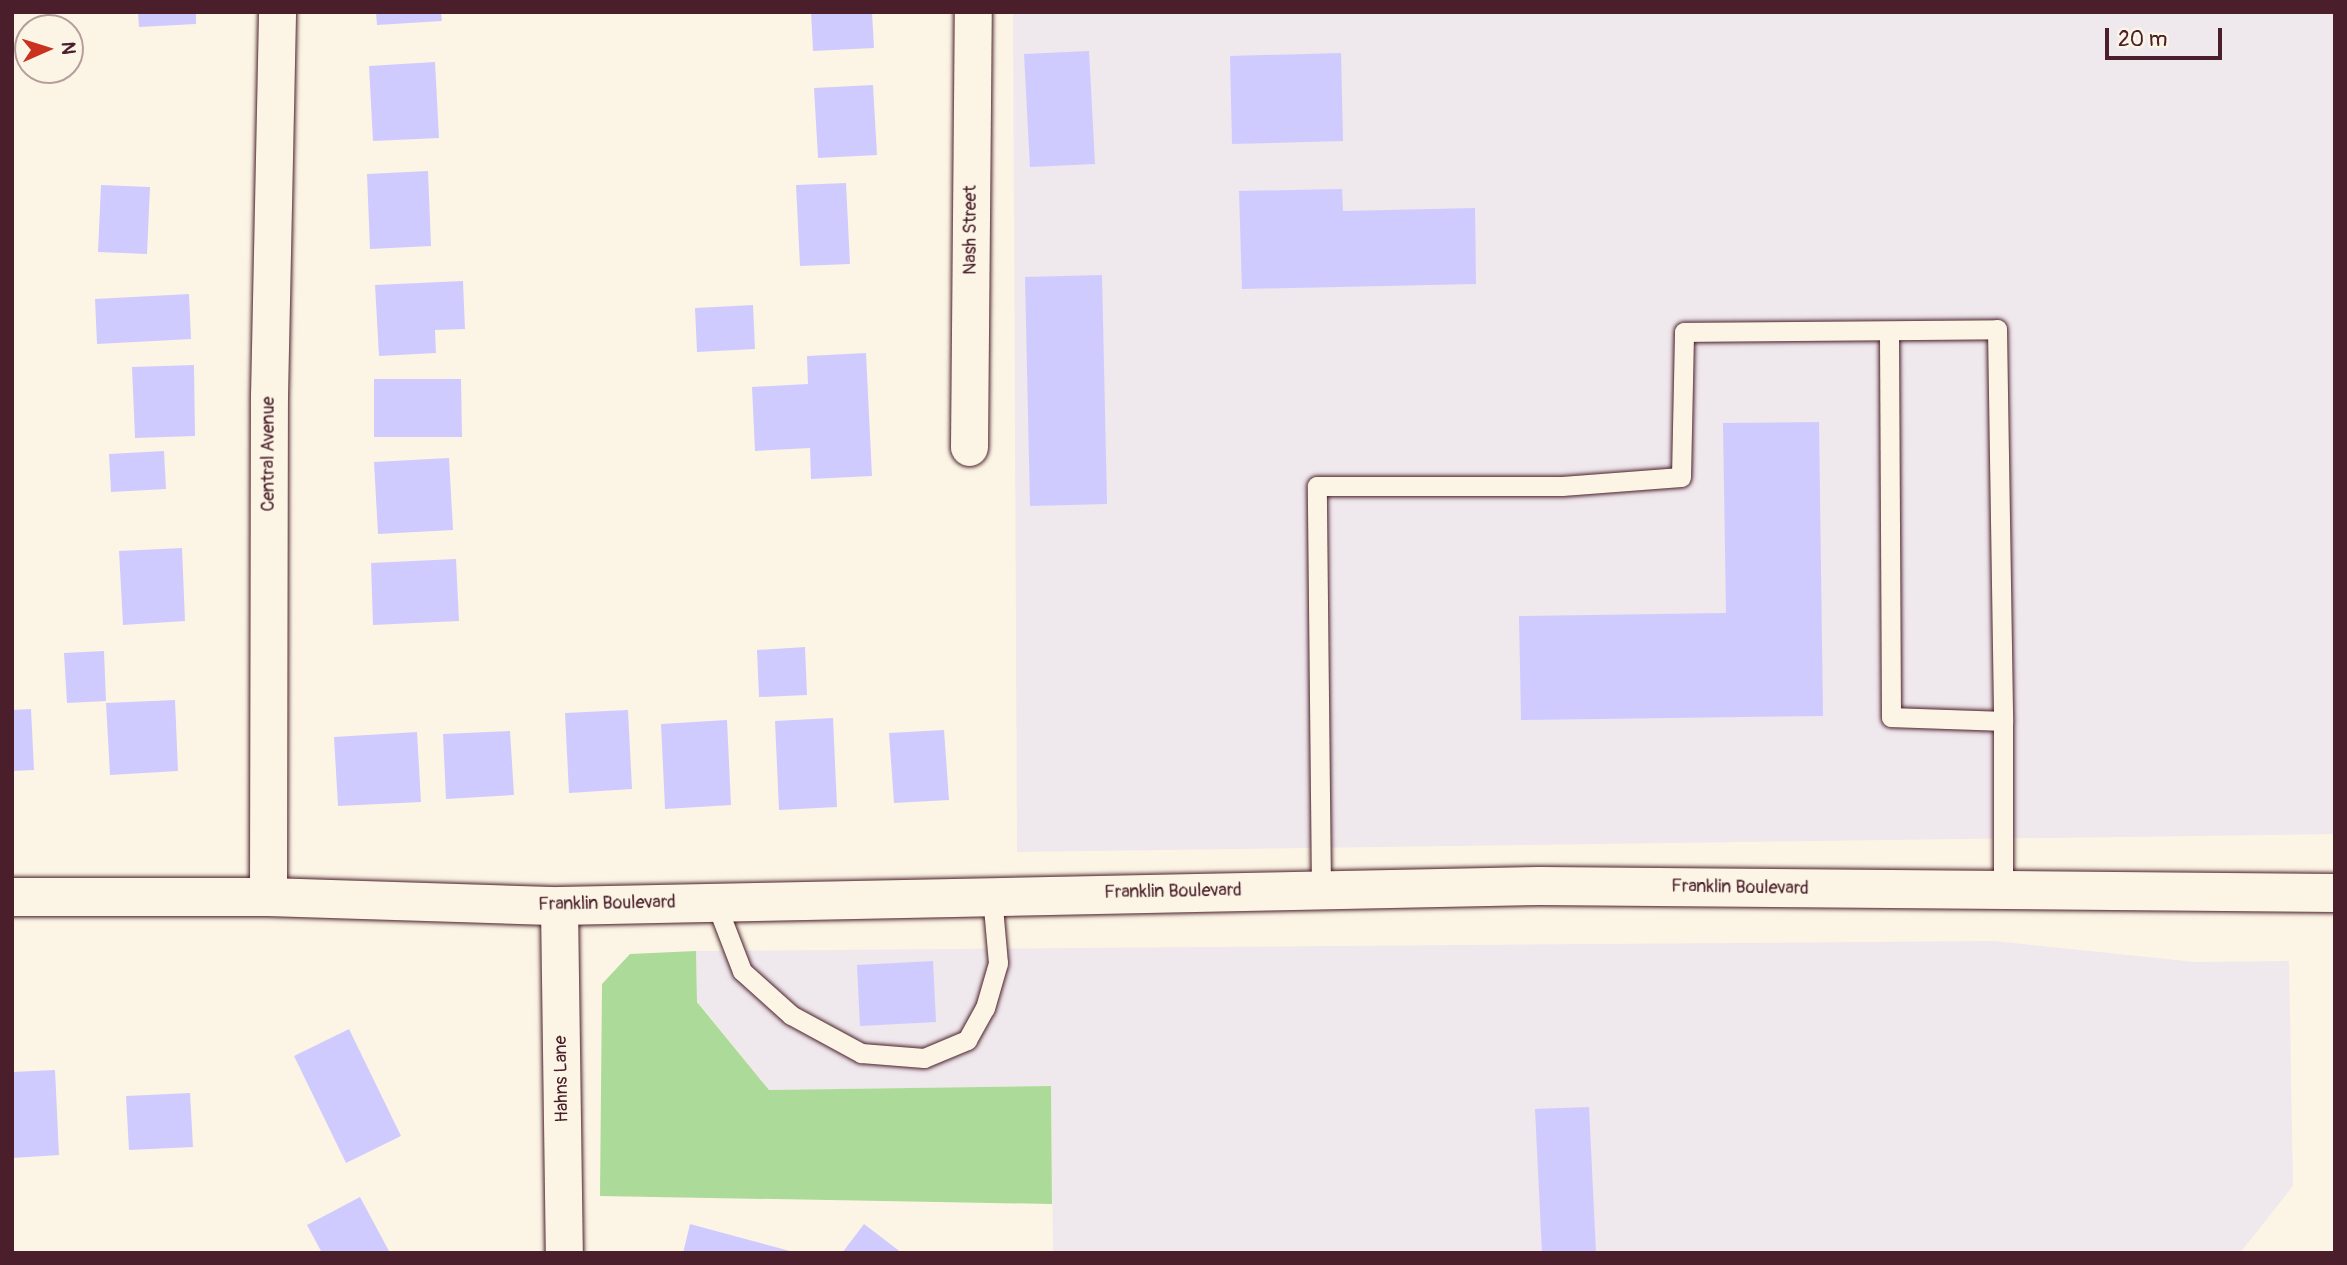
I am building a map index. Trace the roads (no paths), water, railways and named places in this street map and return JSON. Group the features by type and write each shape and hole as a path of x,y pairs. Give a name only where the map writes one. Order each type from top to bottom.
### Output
{"street":[{"name":"Central Avenue","path":"268,897 269,410 277,12"},
{"name":"Nash Street","path":"969,447 973,12"},
{"name":"Franklin Boulevard","path":"12,897 268,897 559,906 1321,890 2335,892"},
{"name":"Hahns Lane","path":"559,906 564,1253"}],"lane":[{"path":"1321,890 1317,486 1562,486 1681,477 1684,332 1997,329 2003,891"},
{"path":"1889,331 1891,718 2003,720"},
{"path":"715,901 742,971 783,1008 861,1053 924,1058 967,1040 985,1007 998,963 992,896"}]}
